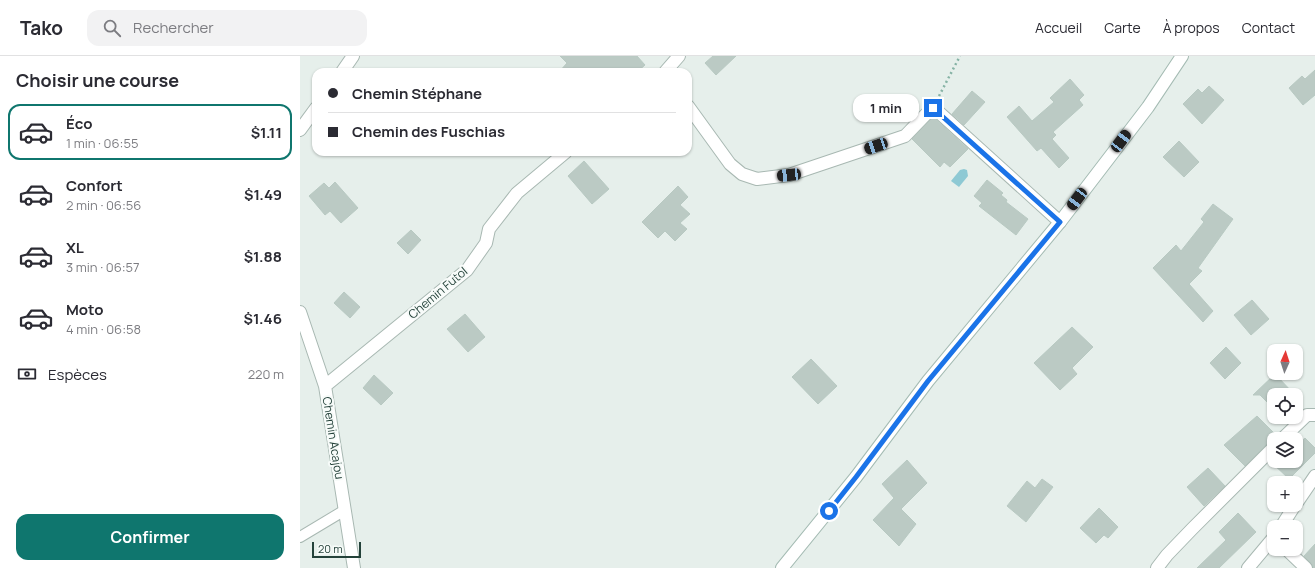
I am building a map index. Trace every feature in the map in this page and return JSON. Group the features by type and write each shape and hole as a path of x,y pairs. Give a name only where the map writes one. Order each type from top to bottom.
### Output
{"street":[{"path":"345,68 353,56"},
{"path":"668,68 679,56"},
{"path":"782,568 856,477 928,381 1060,222 1148,107 1182,56"},
{"path":"692,112 730,164 742,174 757,178 789,175 905,136 933,108 1060,222"},
{"path":"300,130 312,114"},
{"name":"Chemin Futol","path":"325,386 467,270 486,243 489,229 517,193 561,156"},
{"name":"Chemin Acajou","path":"300,312 325,386 354,568"},
{"path":"1289,432 1307,415 1315,415"},
{"path":"1157,568 1167,555 1192,529 1267,454"},
{"path":"1303,494 1315,476"},
{"path":"1248,568 1267,546"},
{"path":"1293,556 1306,568"}],"lane":[{"path":"300,537 345,510"}],"path":[{"path":"933,108 960,56"}],"water":[{"path":"960,170 967,170 968,176 959,187 951,181"}],"building":[{"path":"560,56 637,56 645,65 642,68 563,68 567,63"},
{"path":"713,56 736,56 716,75 705,63"},
{"path":"1315,70 1315,95 1303,105 1289,88 1302,76 1305,79"},
{"path":"1070,79 1084,95 1079,100 1083,105 1053,132 1056,135 1052,139 1069,158 1059,168 1041,148 1037,151 1007,117 1019,106 1032,121 1054,102 1050,98"},
{"path":"1209,86 1224,100 1202,124 1183,104 1198,89 1202,93"},
{"path":"972,91 985,102 964,125 952,114"},
{"path":"933,117 968,149 950,167 944,162 940,167 912,139"},
{"path":"1179,141 1199,162 1184,177 1163,157"},
{"path":"584,161 609,189 592,204 568,176"},
{"path":"987,180 1003,193 1001,195 1007,200 1006,202 1028,219 1016,235 979,206 982,203 974,196"},
{"path":"335,182 358,208 341,223 330,211 325,215 309,196 324,183 329,188"},
{"path":"678,186 688,197 680,205 690,214 680,223 687,229 675,241 665,231 658,238 642,222"},
{"path":"1213,204 1233,219 1198,268 1202,271 1189,284 1213,311 1203,322 1153,268 1176,245 1181,251 1204,222 1201,219"},
{"path":"411,230 421,240 408,254 397,243"},
{"path":"344,292 360,307 350,318 334,303"},
{"path":"1252,300 1269,319 1251,335 1234,315"},
{"path":"465,314 485,337 468,352 447,329"},
{"path":"1072,327 1093,347 1072,368 1077,374 1060,390 1034,363"},
{"path":"1226,347 1241,363 1225,379 1210,363"},
{"path":"811,359 837,386 818,404 792,377"},
{"path":"374,375 393,393 381,405 363,388"},
{"path":"1269,380 1281,380 1288,388 1267,388 1267,402 1260,395 1253,395"},
{"path":"1257,416 1273,432 1267,432 1267,444 1245,466 1224,445"},
{"path":"1305,438 1315,448 1315,453 1303,465 1303,440"},
{"path":"907,460 927,483 901,509 916,524 899,546 873,520 894,498 882,484"},
{"path":"1208,468 1225,486 1204,506 1187,487"},
{"path":"1277,468 1300,468 1292,476 1286,476"},
{"path":"1042,479 1053,487 1026,522 1007,506 1027,481 1035,488"},
{"path":"1099,508 1118,527 1108,538 1104,535 1096,543 1080,528"},
{"path":"1238,513 1256,532 1219,568 1197,568 1226,540 1219,532"},
{"path":"1315,544 1315,568 1313,568 1311,563 1304,556"}],"route":[{"path":"829,511 928,381 1060,222 933,108"}]}
